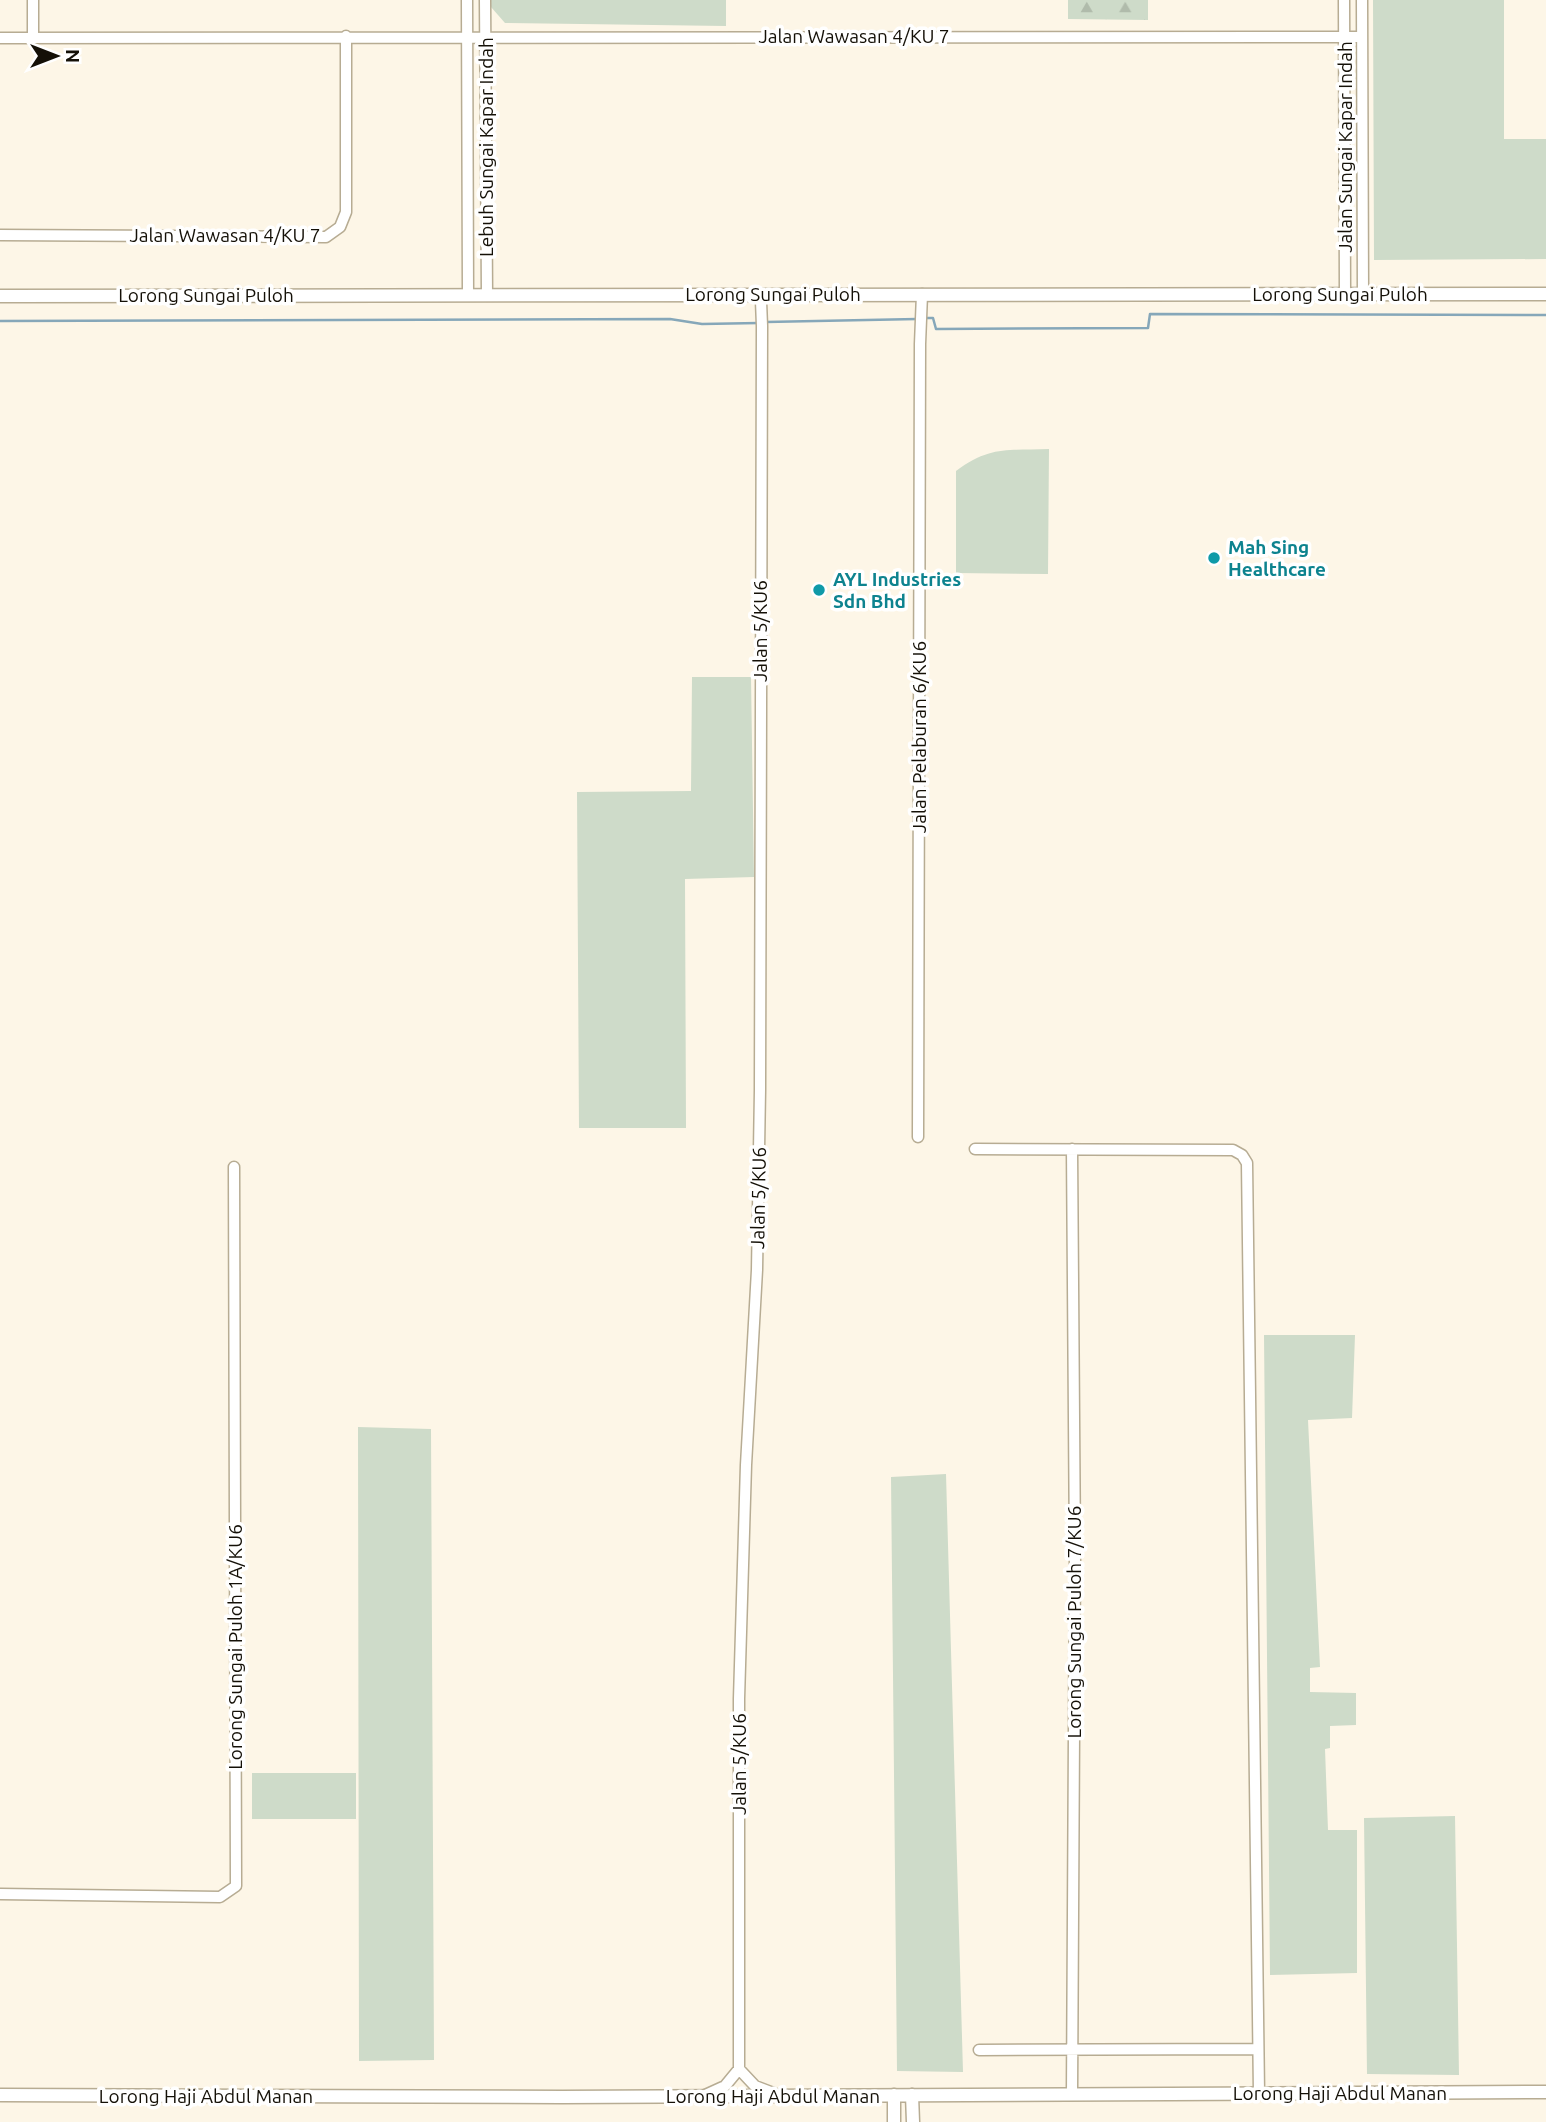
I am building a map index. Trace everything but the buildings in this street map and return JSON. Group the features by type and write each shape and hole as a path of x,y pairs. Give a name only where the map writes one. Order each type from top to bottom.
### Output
{"street":[{"path":"33,0 33,37"},
{"name":"Lebuh Sungai Kapar Indah","path":"467,0 468,295"},
{"name":"Lebuh Sungai Kapar Indah","path":"485,0 487,295"},
{"name":"Jalan Sungai Kapar Indah","path":"1344,0 1345,294"},
{"name":"Jalan Sungai Kapar Indah","path":"1362,0 1363,294"},
{"name":"Jalan Wawasan 4/KU 7","path":"0,235 326,237 340,227 346,212 346,36"},
{"name":"Jalan Wawasan 4/KU 7","path":"0,38 1362,37"},
{"name":"Lorong Sungai Puloh","path":"0,296 487,295 760,298 922,294 1546,293"},
{"name":"Jalan Pelaburan 6/KU6","path":"918,1137 922,294"},
{"name":"Jalan 5/KU6","path":"739,2069 738,1699 746,1465 757,1270 760,1090 760,298"},
{"path":"975,1149 1233,1150 1242,1155 1247,1163 1259,2093"},
{"name":"Lorong Sungai Puloh 7/KU6","path":"1072,1149 1075,1553 1072,2094"},
{"name":"Lorong Sungai Puloh 1A/KU6","path":"0,1894 220,1897 236,1886 234,1167"},
{"path":"979,2050 1258,2049"},
{"path":"703,2096 725,2086 739,2069 755,2086 782,2096"},
{"name":"Lorong Haji Abdul Manan","path":"0,2095 562,2097 1546,2092"},
{"path":"894,2095 894,2122"},
{"path":"912,2095 913,2122"}],"green space":[{"path":"491,0 726,0 726,26 505,23 491,7"},
{"path":"1068,0 1148,0 1148,20 1068,19"},
{"path":"1373,0 1504,0 1504,139 1546,139 1546,259 1374,260"},
{"path":"1049,449 1048,574 956,573 956,471 990,453"},
{"path":"692,677 751,677 754,877 685,879 686,1128 579,1128 577,792 691,791"},
{"path":"1264,1335 1355,1335 1352,1418 1308,1420 1320,1667 1310,1668 1310,1692 1356,1693 1356,1725 1330,1726 1330,1748 1325,1749 1328,1830 1357,1830 1357,1973 1270,1975"},
{"path":"358,1427 431,1429 434,2060 359,2061"},
{"path":"946,1474 963,2072 897,2071 891,1477"},
{"path":"252,1773 356,1773 356,1819 252,1819"},
{"path":"1455,1816 1459,2075 1367,2074 1364,1818"}],"waterway":[{"path":"923,318 933,318 936,329 1148,328 1150,314 1546,315"},
{"path":"0,321 670,319 702,324 759,323"},
{"path":"766,322 917,319"}],"place":[{"name":"Mah Sing Healthcare","path":"1214,558"},
{"name":"AYL Industries Sdn Bhd","path":"819,590"}]}
